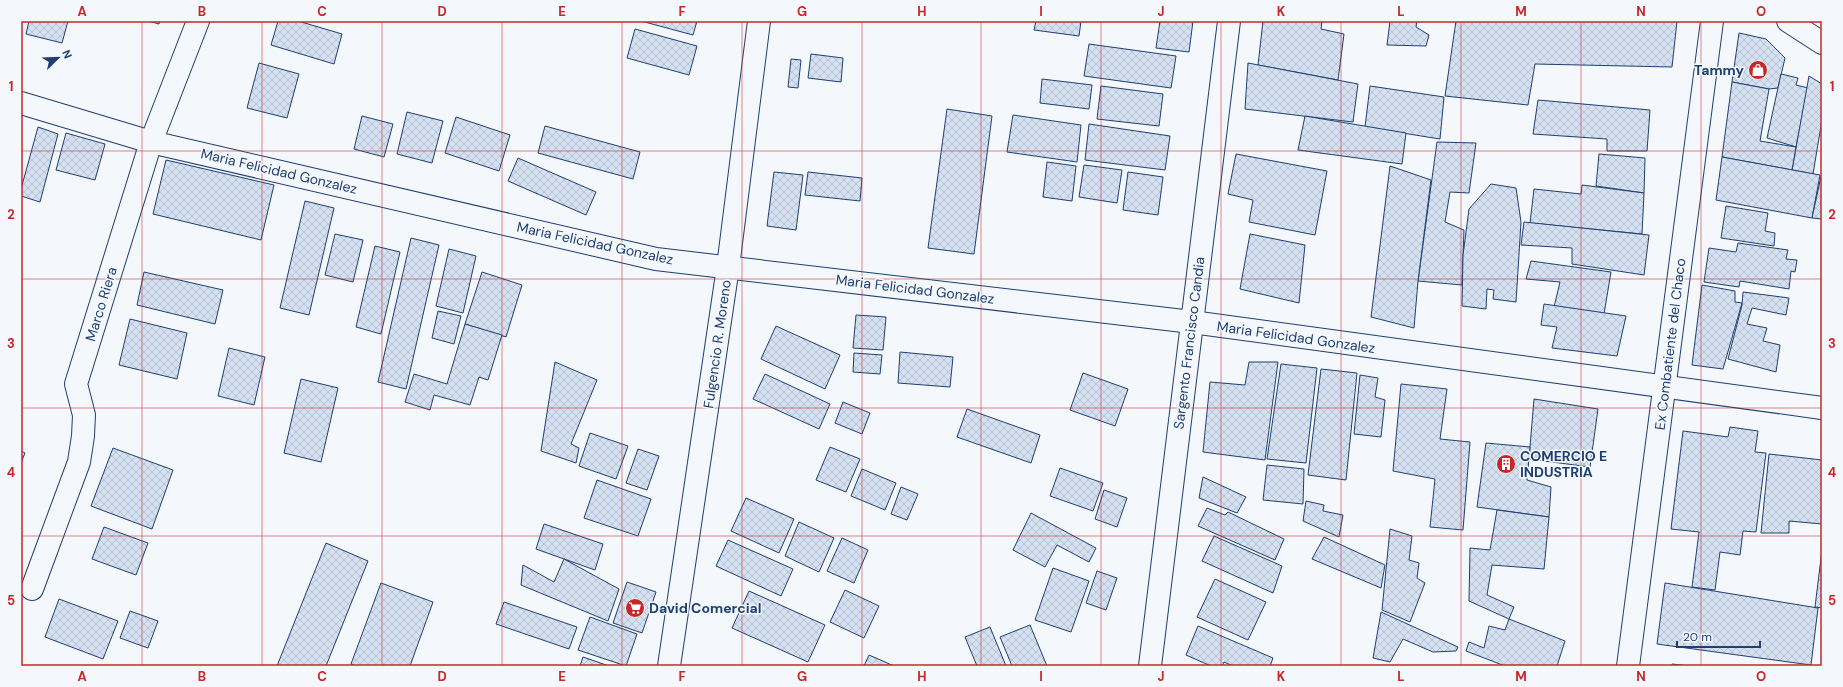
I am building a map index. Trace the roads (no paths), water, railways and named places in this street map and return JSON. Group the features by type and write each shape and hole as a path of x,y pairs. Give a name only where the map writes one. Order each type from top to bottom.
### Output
{"street":[{"name":"Marco Riera","path":"32,589 79,462 84,415 76,384 151,142 198,21"},
{"name":"Fulgencio R. Moreno","path":"669,666 728,267 759,21"},
{"name":"Sargento Francisco Candia","path":"1150,666 1230,21"},
{"name":"Ex Combatiente del Chaco","path":"1628,666 1712,21"},
{"path":"1788,21 1822,43"},
{"name":"Maria Felicidad Gonzalez","path":"21,103 151,142 656,259 1192,322 1822,408"}],"place":[{"name":"Tammy","path":"1758,70"},
{"name":"COMERCIO E INDUSTRIA","path":"1506,464"},
{"name":"David Comercial","path":"635,608"}]}
